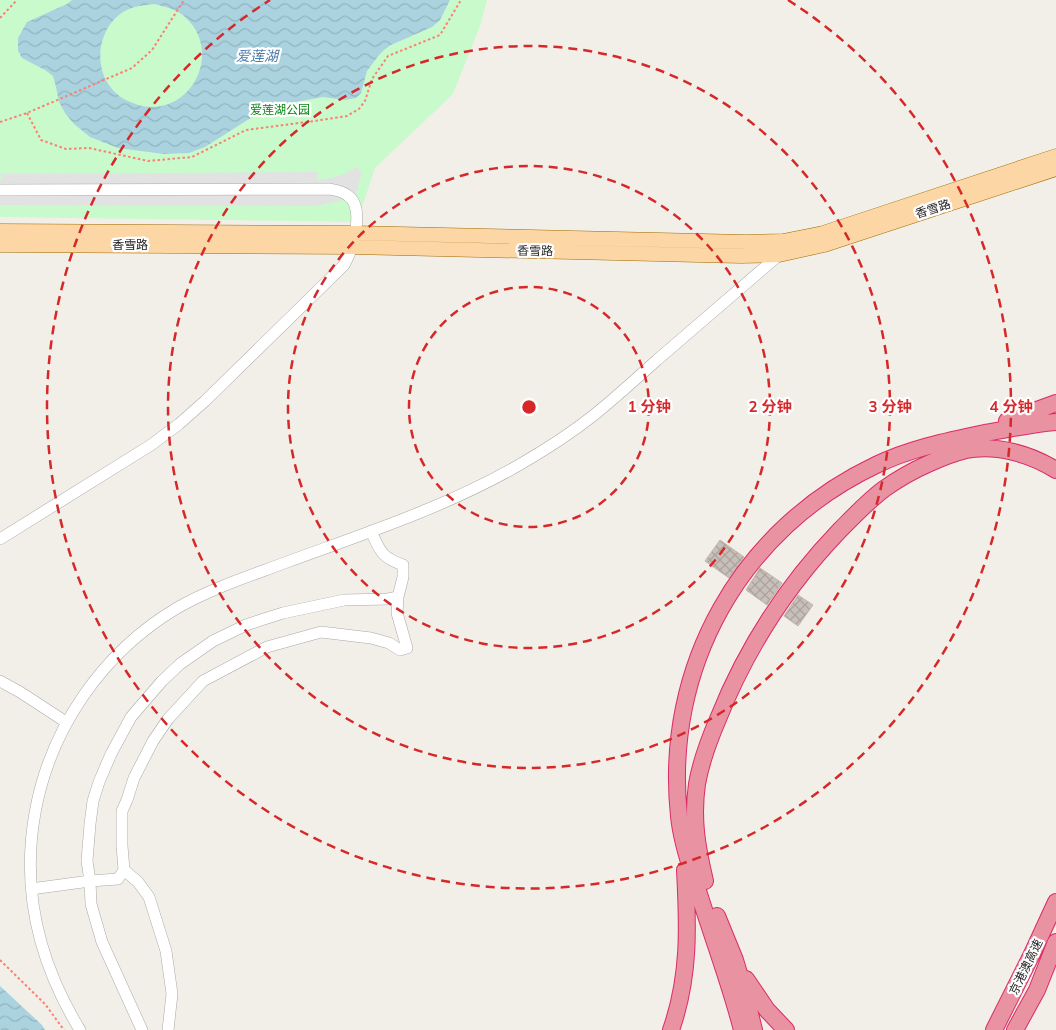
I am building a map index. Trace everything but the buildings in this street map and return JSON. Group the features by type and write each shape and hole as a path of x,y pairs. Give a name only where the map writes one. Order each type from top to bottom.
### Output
{"highway":[{"path":"754,1030 735,960 718,920 707,887 696,840 695,826 696,798 706,749 723,705 744,661 763,628 794,583 827,543 883,490 964,444 1056,403"},
{"path":"964,444 1011,428 1056,422"},
{"path":"964,444 1056,432"},
{"path":"670,1030 681,996 686,961 686,892 677,771 679,740 685,702 707,635 725,601 742,575 786,525 820,497 858,474 898,455 940,442 964,444 1008,451 1034,458 1056,470"},
{"path":"683,841 742,1030"},
{"name":"京港澳高速","path":"994,1030 1056,902"},
{"name":"京港澳高速","path":"1015,1030 1037,990 1056,942"},
{"path":"735,960 756,994 786,1030"},
{"path":"1037,990 1056,960"}],"main road":[{"name":"香雪路","path":"0,231 355,233 746,242 781,248 1056,156"},
{"name":"香雪路","path":"0,244 352,247 741,256 781,248 824,245 1056,169"}],"street":[{"path":"0,190 328,189 348,195 354,202 356,222 352,247 344,264 205,401 151,445 0,538"},
{"path":"80,1030 59,993 48,966 38,932 31,889 31,846 36,803 48,762 66,722 88,688 114,658 144,631 195,598 232,582 429,509 476,488 520,464 570,433 594,415 781,248"},
{"path":"31,889 118,879 124,870 122,811 134,778 153,741 168,719 203,681 268,647 321,632 372,638 400,650 407,648 396,613 403,577 403,566 390,561 380,551 371,531"},
{"path":"142,1030 102,942 91,904 87,861 93,801 111,754 131,717 162,681 180,664 213,641 246,625 283,613 344,600 388,600 398,597"},
{"path":"0,681 66,722"},
{"path":"124,870 138,882 149,897 166,951 172,994 168,1030"}],"path":[{"path":"0,18 17,0"},
{"path":"0,122 27,113 132,68 152,50 184,0"},
{"path":"27,113 41,140 66,149 89,148 148,161 192,157 246,130 348,116 359,109 365,101 372,79 388,56 440,35 460,0"},
{"path":"0,960 46,1004 64,1030"}],"green space":[{"name":"爱莲湖公园","path":"0,0 487,0 480,26 453,94 375,168 357,222 0,217"}],"shaded area":[{"path":"356,167 362,172 355,197 316,206 0,205 1,174 317,172 317,180 345,174"}],"water":[{"name":"爱莲湖","path":"72,0 450,0 440,20 432,27 391,45 379,55 367,71 361,93 356,98 345,100 323,97 280,105 249,119 205,147 189,153 164,154 118,148 90,137 74,124 65,113 59,102 53,76 22,58 18,51 18,38 27,22","holes":["154,4 182,14 197,32 202,48 201,64 196,80 186,93 172,102 156,107 138,105 119,96 103,75 100,59 103,39 113,21 129,9"]},
{"path":"0,986 42,1025 45,1030 0,1030"}]}
